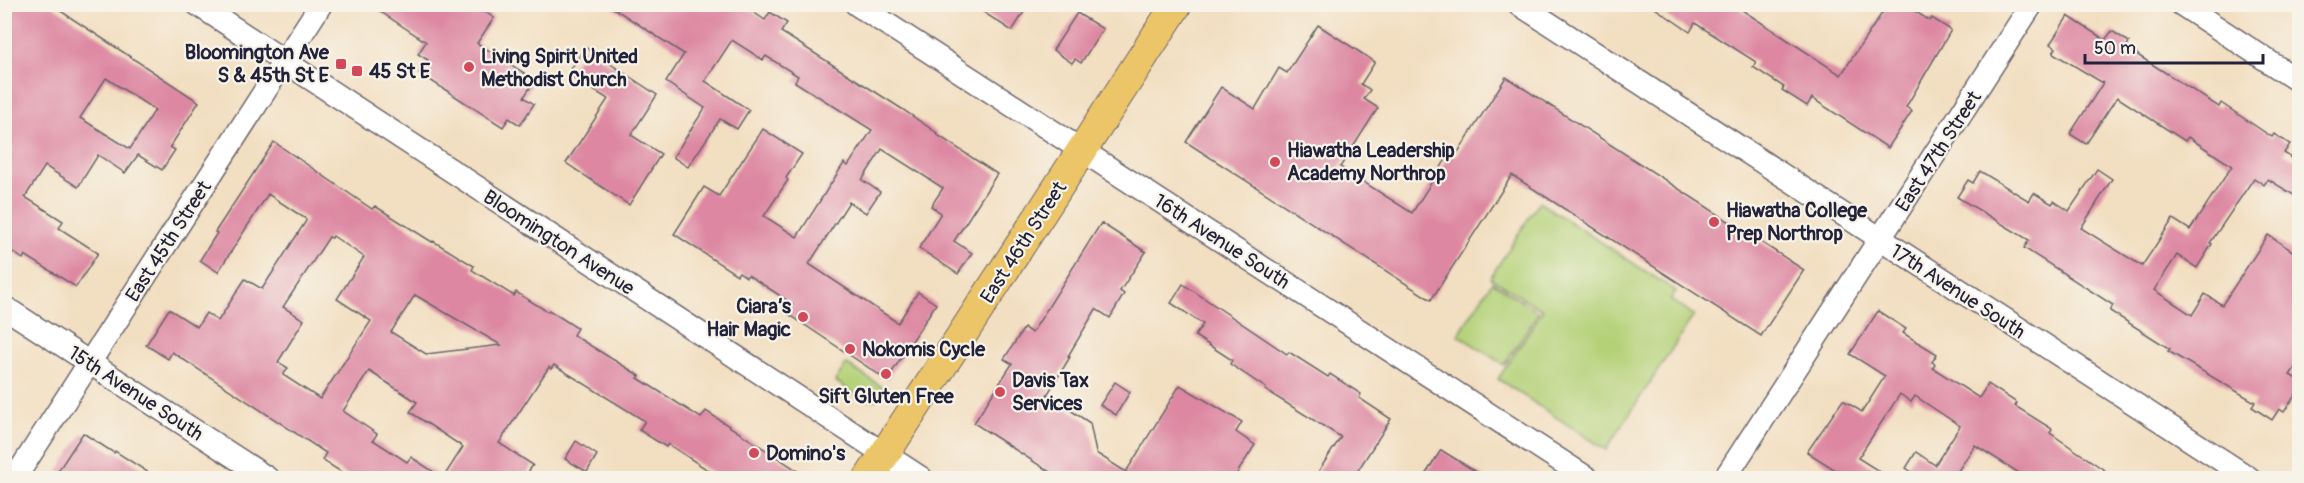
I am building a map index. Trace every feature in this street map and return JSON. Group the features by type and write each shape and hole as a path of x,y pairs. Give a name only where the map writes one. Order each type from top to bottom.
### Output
{"main road":[{"name":"East 46th Street","path":"877,467 1177,5"}],"street":[{"name":"Bloomington Avenue","path":"197,4 284,61 877,467 921,478"},
{"name":"East 45th Street","path":"15,478 321,4"},
{"name":"16th Avenue South","path":"856,4 1587,478"},
{"name":"17th Avenue South","path":"1519,4 1880,241 2248,478"},
{"name":"East 47th Street","path":"1725,478 2032,4"},
{"path":"2181,4 2300,82"},
{"name":"15th Avenue South","path":"4,307 267,478"}],"green space":[{"path":"1539,202 1676,291 1670,300 1694,315 1606,450 1498,379 1543,310 1490,278"},
{"path":"1492,282 1539,312 1504,365 1458,335"},
{"path":"846,364 884,388 876,400 864,400 835,381"}],"building":[{"path":"4,4 50,4 199,102 170,147 175,150 162,170 138,155 125,173 98,155 78,187 45,166 25,197 63,221 59,228 98,253 76,287 25,255 23,259 4,246","holes":["106,78 155,110 130,149 80,118"]},
{"name":"Living Spirit United Methodist Church","path":"369,4 473,4 494,18 477,43 535,80 524,97 534,104 520,125 509,118 503,127 419,73 428,60 418,54 426,42"},
{"path":"607,4 741,4 765,20 770,12 787,23 781,32 902,109 997,174 954,241 972,253 958,274 919,248 941,213 931,206 943,188 882,149 862,180 880,192 866,213 849,202 809,264 898,323 918,292 936,304 887,380 787,313 793,304 748,275 746,277 739,272 737,275 674,234 704,187 719,196 763,129 802,154 764,216 797,237 844,163 848,166 872,130 795,82 798,76 766,56 763,60 732,40 705,81 749,110 737,129 720,119 688,167 673,157 705,108 666,82 684,54"},
{"path":"971,4 1029,4 1012,31"},
{"path":"1649,4 1733,4 1841,75 1888,4 1904,4 1930,21 1932,18 1951,30 1906,107 1912,111 1888,148 1812,98 1807,106 1782,90 1784,87 1753,67 1756,62 1695,23 1690,32"},
{"path":"1077,13 1103,29 1081,63 1075,59 1072,63 1053,50"},
{"path":"2068,16 2105,40 2112,31 2129,42 2127,46 2136,54 2219,107 2221,103 2272,137 2274,134 2290,144 2284,153 2300,163 2300,199 2268,179 2264,185 2254,178 2210,243 2212,244 2197,268 2177,255 2154,290 2192,315 2205,294 2222,305 2268,235 2300,256 2300,361 2290,375 2300,381 2300,388 2284,412 2279,409 2272,420 2252,407 2255,402 2168,351 2170,349 2110,311 2113,305 2024,248 2029,240 1957,197 1968,180 1973,183 1980,171 2029,201 2034,193 2052,204 2054,201 2069,211 2097,169 2112,179 2081,228 2142,266 2173,219 2190,230 2232,166 2188,137 2185,141 2117,97 2086,144 2070,134 2103,83 2053,53 2056,48 2050,44"},
{"path":"1318,25 1375,62 1361,84 1370,90 1364,99 1378,108 1340,167 1412,213 1450,153 1455,157 1506,77 1804,270 1761,336 1512,175 1431,300 1186,142 1221,87 1255,109 1279,68 1287,73"},
{"path":"585,47 657,95 631,135 661,154 629,205 566,163 608,99 568,74"},
{"path":"274,142 372,209 375,206 474,266 472,270 514,296 516,292 577,328 573,335 640,376 638,378 701,418 706,411 809,478 720,478 668,444 666,447 639,430 645,421 554,365 551,369 549,367 499,443 533,465 524,478 443,478 351,478 322,460 326,453 172,352 168,359 146,345 169,309 197,327 206,313 218,321 245,279 262,289 306,219 268,194 218,272 200,260 217,233 215,232","holes":["333,236 364,257 337,299 371,321 320,399 283,375 288,368 278,362 304,320 283,307 329,237","415,295 501,345 426,354 391,332","369,371 417,402 410,412 463,447 443,478 411,457 407,462 373,440 377,434 343,411"]},
{"path":"1101,223 1146,252 1120,291 1124,294 1110,318 1096,309 1047,395 1090,423 1096,453 1126,472 1180,385 1242,422 1236,432 1255,445 1234,478 1059,478 974,423 1012,364 1004,359 1024,328 1032,333"},
{"path":"1183,284 1287,354 1289,352 1328,377 1330,374 1361,394 1359,398 1391,419 1353,478 1314,478 1341,437 1265,390 1266,388 1230,364 1232,360 1195,336 1203,324 1171,303"},
{"path":"1878,311 1906,329 1903,333 1937,354 1932,362 1935,364 1933,368 1979,398 1988,384 2017,403 2015,406 2052,429 2050,433 2116,478 2027,478 1975,445 1954,477 1956,478 1921,478 1906,468 1916,452 1935,465 1960,426 1915,396 1911,402 1900,394 1858,458 1890,478 1848,478 1807,452 1843,400 1862,412 1885,376 1850,354"},
{"path":"1115,382 1130,392 1116,415 1100,405"},
{"path":"83,433 157,478 69,478 58,471"},
{"path":"576,441 597,455 587,472 565,459"},
{"path":"1441,450 1486,478 1423,478"}],"place":[{"name":"Bloomington Ave S & 45th St E","path":"341,64"},
{"name":"Living Spirit United Methodist Church","path":"469,67"},
{"name":"45 St E","path":"357,71"},
{"name":"Hiawatha Leadership Academy Northrop","path":"1275,162"},
{"name":"Hiawatha College Prep Northrop","path":"1714,222"},
{"name":"Ciara’s Hair Magic","path":"803,317"},
{"name":"Nokomis Cycle","path":"850,349"},
{"name":"Sift Gluten Free","path":"886,374"},
{"name":"Davis Tax Services","path":"1000,392"},
{"name":"Domino's","path":"754,453"}]}
